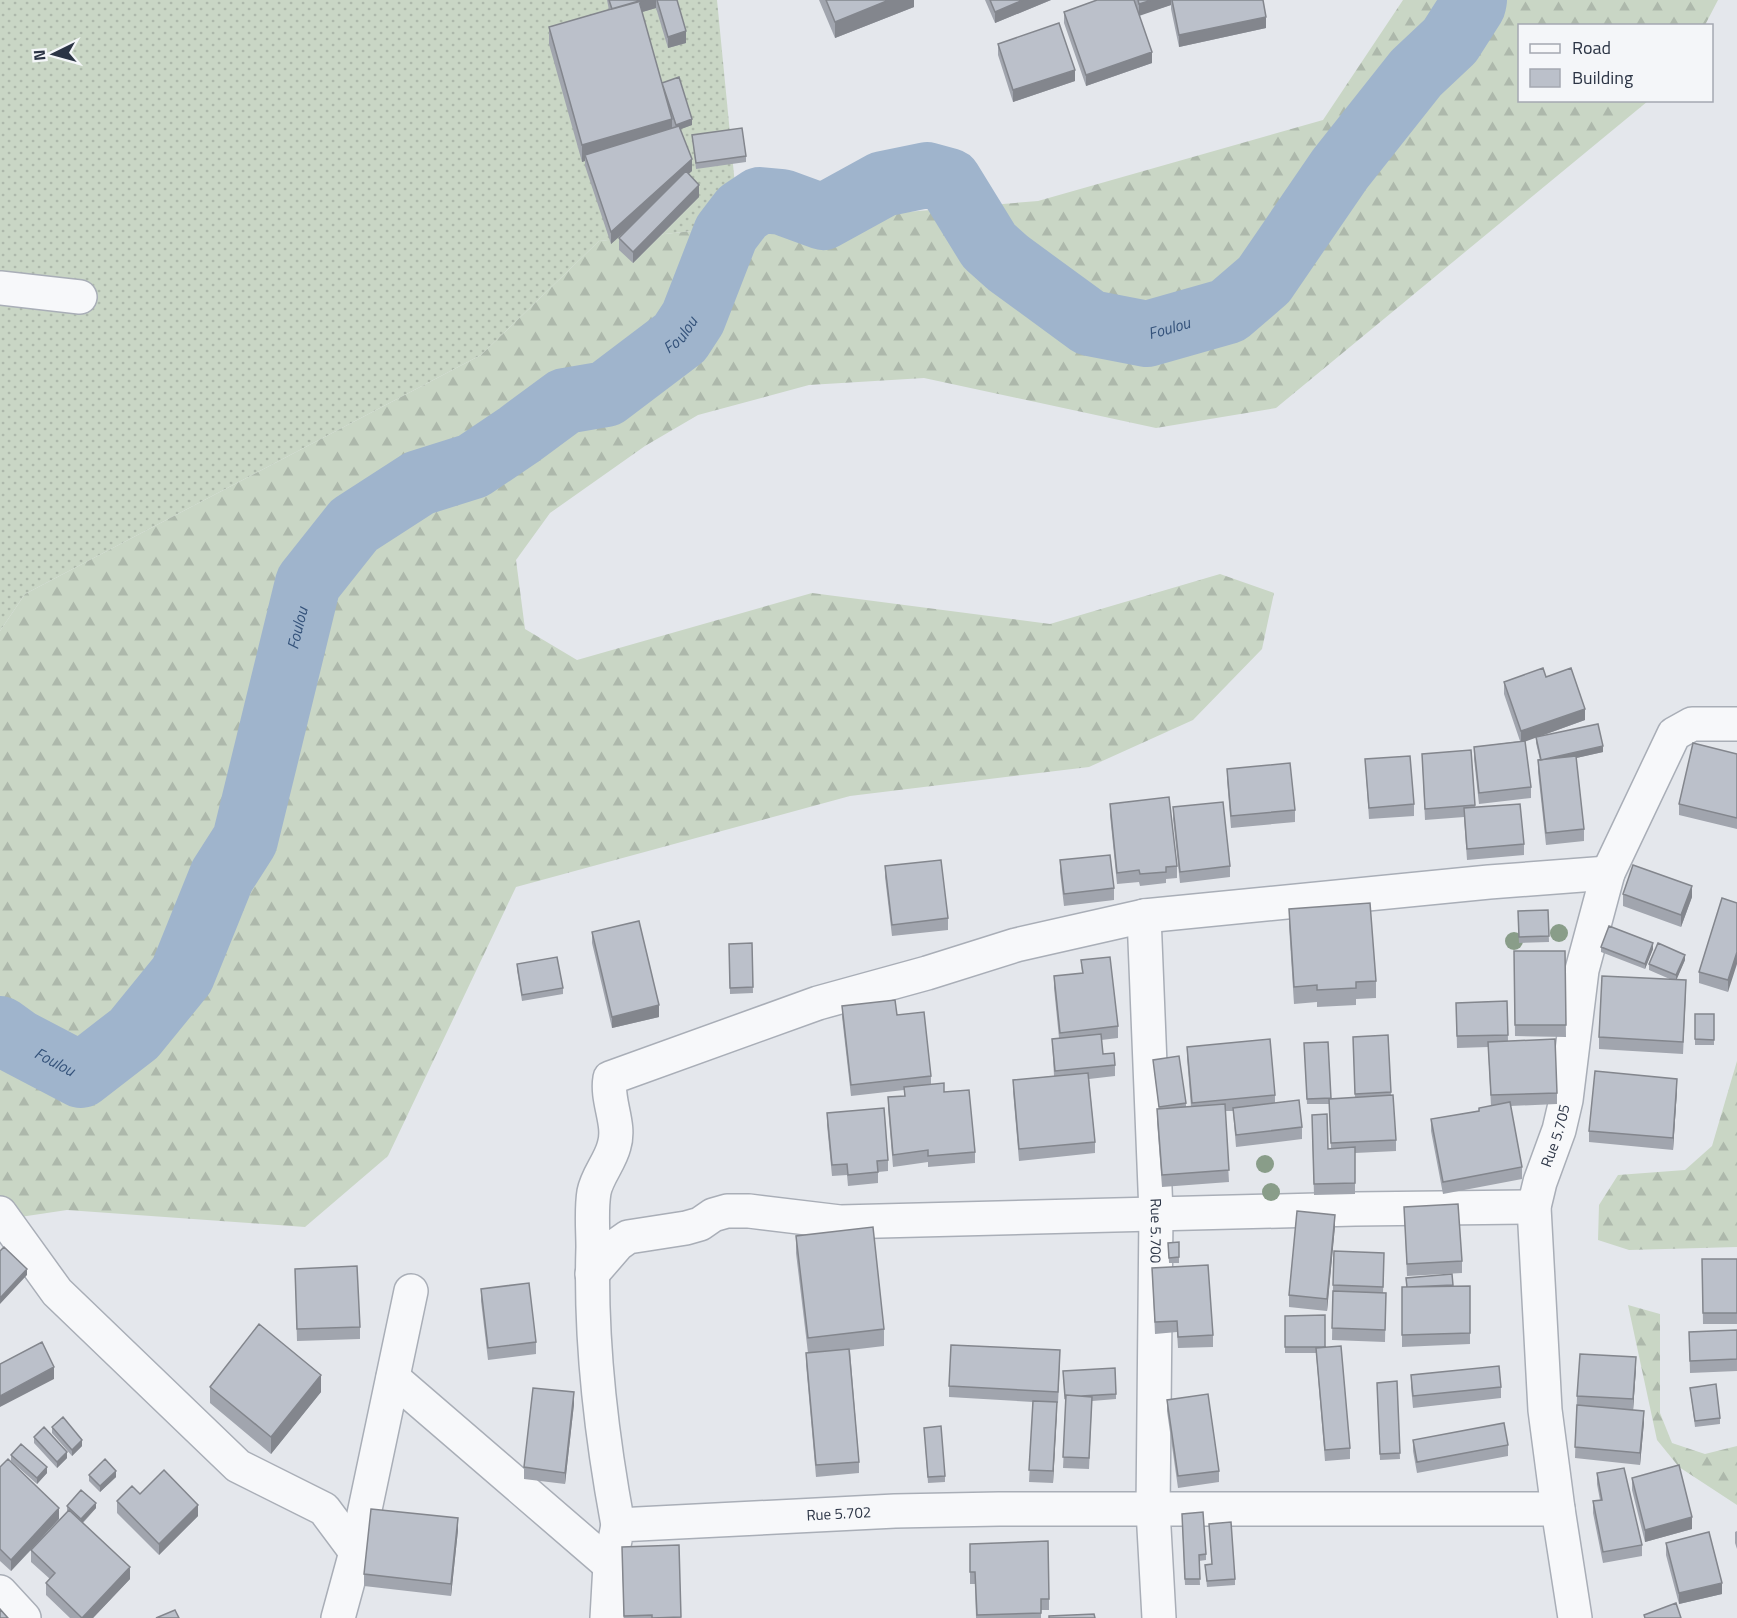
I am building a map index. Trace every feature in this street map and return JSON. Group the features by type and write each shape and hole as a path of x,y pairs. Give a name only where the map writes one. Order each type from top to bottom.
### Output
{"street":[{"path":"0,288 80,297"},
{"name":"Rue 5.705","path":"1575,1618 1545,1410 1534,1207 1540,1182 1559,1130 1566,1100 1582,970 1608,873 1674,734 1692,724 1737,724"},
{"path":"608,1618 610,1565 618,1525 605,1455 593,1319 592,1274 594,1192 615,1146 616,1124 609,1087 610,1078 818,1003 927,973 1016,945 1144,916 1489,882 1608,873"},
{"name":"Rue 5.700","path":"1144,916 1156,1213 1153,1510 1159,1618"},
{"path":"592,1274 618,1244 628,1237 700,1224 713,1215 727,1211 749,1211 840,1222 1156,1213 1534,1207"},
{"path":"0,1213 57,1292 238,1466 324,1509 356,1552"},
{"path":"338,1618 356,1552 411,1291"},
{"path":"393,1378 610,1565"},
{"name":"Rue 5.702","path":"618,1525 895,1511 999,1509 1558,1509"},
{"path":"0,1592 24,1618"}],"green space":[{"path":"0,0 717,0 739,226 599,241 481,355 25,594 0,631"},
{"path":"1403,0 1718,0 1706,24 1518,24 1518,102 1647,102 1276,408 1156,428 924,378 809,385 698,415 645,446 550,513 516,560 525,629 577,660 812,593 1050,624 1220,574 1274,593 1262,649 1193,720 1089,767 850,796 516,887 388,1156 305,1227 67,1210 0,1220 0,631 25,594 481,355 599,241 739,226 1038,201 1323,120"},
{"path":"1737,1061 1737,1247 1629,1250 1598,1240 1599,1205 1618,1175 1685,1170 1712,1146"},
{"path":"1628,1305 1660,1314 1660,1413 1672,1443 1705,1454 1737,1446 1737,1505 1679,1467 1657,1440"}],"building":[{"path":"609,0 645,0 612,9"},
{"path":"657,0 677,0 686,31 668,37"},
{"path":"826,0 889,0 835,22"},
{"path":"990,0 1023,0 995,12"},
{"path":"1097,0 1134,0 1152,52 1086,75 1064,12"},
{"path":"1138,0 1152,0 1139,4"},
{"path":"1172,0 1263,0 1266,17 1179,35"},
{"path":"639,1 672,119 582,145 549,27"},
{"path":"1059,23 1075,70 1013,90 998,44"},
{"path":"679,77 692,119 676,125 662,83"},
{"path":"679,126 692,159 611,232 585,155"},
{"path":"742,128 746,156 696,163 692,135"},
{"path":"686,171 699,185 633,252 619,238"},
{"path":"1543,668 1546,677 1571,668 1585,709 1521,731 1504,682"},
{"path":"1598,724 1603,746 1541,760 1536,737"},
{"path":"1525,741 1531,787 1479,793 1474,747"},
{"path":"1693,743 1737,754 1737,818 1679,804"},
{"path":"1471,750 1475,805 1425,809 1422,754"},
{"path":"1410,756 1414,804 1369,808 1365,759"},
{"path":"1576,756 1584,829 1546,833 1538,760"},
{"path":"1290,763 1295,810 1231,816 1227,769"},
{"path":"1169,797 1177,866 1166,867 1166,872 1140,874 1139,870 1117,873 1110,804"},
{"path":"1223,802 1230,866 1180,872 1173,807"},
{"path":"1520,804 1524,844 1467,849 1464,808"},
{"path":"1110,855 1114,888 1064,894 1060,860"},
{"path":"941,860 948,918 892,925 885,866"},
{"path":"1633,865 1692,886 1681,915 1623,894"},
{"path":"1722,898 1737,903 1737,952 1728,980 1699,972"},
{"path":"1370,903 1376,981 1356,982 1356,988 1317,990 1317,985 1294,987 1289,909"},
{"path":"1548,910 1549,936 1519,937 1518,911"},
{"path":"639,921 659,1005 612,1017 592,932"},
{"path":"1609,926 1653,943 1645,964 1601,947"},
{"path":"752,943 753,987 730,988 729,944"},
{"path":"1658,943 1685,955 1676,975 1649,964"},
{"path":"1514,951 1565,951 1566,1025 1515,1025"},
{"path":"557,957 563,988 522,995 517,964"},
{"path":"1110,957 1118,1026 1060,1033 1054,976 1083,973 1081,960"},
{"path":"1602,976 1686,980 1683,1042 1599,1037"},
{"path":"895,1000 897,1015 924,1012 931,1076 851,1085 842,1006"},
{"path":"1507,1001 1508,1035 1457,1036 1456,1003"},
{"path":"1695,1014 1714,1014 1714,1040 1695,1039"},
{"path":"1101,1034 1103,1054 1114,1053 1115,1065 1055,1071 1052,1039"},
{"path":"1388,1035 1391,1092 1355,1094 1353,1037"},
{"path":"1270,1039 1275,1095 1192,1103 1187,1047"},
{"path":"1555,1039 1557,1093 1491,1095 1488,1042"},
{"path":"1328,1042 1331,1098 1307,1099 1304,1043"},
{"path":"1179,1056 1186,1103 1159,1107 1153,1060"},
{"path":"1595,1071 1677,1079 1673,1138 1589,1131"},
{"path":"1088,1073 1095,1142 1019,1149 1013,1080"},
{"path":"944,1083 944,1092 969,1090 975,1152 928,1156 928,1150 893,1155 888,1097 905,1096 904,1087"},
{"path":"1393,1095 1396,1140 1331,1143 1329,1099"},
{"path":"1299,1100 1302,1127 1236,1135 1233,1108"},
{"path":"1510,1102 1522,1167 1443,1182 1431,1119 1479,1111 1479,1108"},
{"path":"1225,1104 1229,1170 1162,1175 1157,1109"},
{"path":"884,1108 888,1160 877,1161 878,1172 848,1175 847,1164 832,1165 827,1113"},
{"path":"1327,1114 1328,1149 1355,1147 1355,1183 1314,1184 1312,1115"},
{"path":"1458,1204 1462,1261 1407,1264 1404,1207"},
{"path":"1297,1211 1335,1215 1327,1299 1289,1295"},
{"path":"873,1227 884,1329 808,1338 796,1236"},
{"path":"1179,1242 1179,1257 1169,1258 1168,1243"},
{"path":"4,1247 27,1269 0,1298 0,1251"},
{"path":"1334,1251 1384,1253 1383,1287 1333,1285"},
{"path":"1702,1259 1737,1259 1737,1313 1703,1313"},
{"path":"1208,1265 1213,1335 1178,1337 1177,1321 1155,1322 1152,1268"},
{"path":"357,1266 360,1327 297,1329 295,1269"},
{"path":"1452,1274 1453,1285 1407,1287 1406,1278"},
{"path":"529,1283 536,1342 488,1348 481,1289"},
{"path":"1470,1286 1470,1333 1402,1335 1402,1287"},
{"path":"1333,1291 1386,1293 1385,1330 1332,1328"},
{"path":"1325,1315 1325,1347 1285,1347 1285,1316"},
{"path":"259,1324 321,1375 271,1437 210,1387"},
{"path":"1737,1330 1737,1359 1690,1361 1689,1332"},
{"path":"42,1342 54,1367 0,1396 0,1364"},
{"path":"951,1345 1060,1350 1058,1392 949,1386"},
{"path":"1341,1346 1350,1448 1325,1450 1316,1348"},
{"path":"849,1349 859,1462 816,1465 806,1353"},
{"path":"1580,1354 1636,1357 1633,1399 1577,1396"},
{"path":"1499,1366 1501,1387 1413,1396 1411,1375"},
{"path":"1115,1368 1116,1394 1066,1395 1065,1397 1063,1371"},
{"path":"1397,1381 1400,1453 1380,1454 1377,1383"},
{"path":"1716,1384 1720,1418 1695,1421 1690,1388"},
{"path":"533,1388 574,1392 565,1473 524,1467"},
{"path":"1208,1394 1219,1471 1178,1476 1167,1400"},
{"path":"1066,1395 1092,1397 1089,1458 1063,1457"},
{"path":"1033,1401 1057,1402 1053,1471 1029,1470"},
{"path":"1577,1405 1644,1411 1640,1453 1575,1447"},
{"path":"63,1417 82,1440 72,1450 52,1427"},
{"path":"1504,1423 1508,1445 1417,1462 1413,1440"},
{"path":"941,1426 945,1476 928,1477 924,1428"},
{"path":"44,1427 67,1452 57,1462 34,1437"},
{"path":"21,1444 47,1467 37,1478 11,1455"},
{"path":"8,1459 59,1508 11,1560 0,1549 0,1467"},
{"path":"105,1459 116,1471 100,1486 89,1475"},
{"path":"1679,1465 1692,1517 1645,1530 1632,1478"},
{"path":"1624,1468 1642,1545 1603,1552 1593,1501 1602,1500 1597,1473"},
{"path":"164,1470 198,1505 159,1544 117,1501 132,1486 140,1494"},
{"path":"81,1490 96,1503 81,1519 67,1506"},
{"path":"371,1509 458,1518 451,1584 364,1574"},
{"path":"69,1510 130,1567 82,1618 46,1583 55,1573 31,1550"},
{"path":"1203,1512 1206,1554 1199,1555 1200,1579 1185,1579 1182,1514"},
{"path":"1231,1522 1235,1579 1207,1581 1205,1565 1212,1564 1209,1524"},
{"path":"1709,1532 1722,1583 1679,1593 1666,1543"},
{"path":"1048,1541 1049,1599 1041,1599 1041,1613 977,1615 975,1572 970,1572 970,1544"},
{"path":"679,1545 681,1617 624,1616 622,1547"},
{"path":"1676,1603 1681,1618 1645,1618 1644,1615"},
{"path":"0,1609 8,1618 0,1618"},
{"path":"175,1610 179,1618 156,1618"},
{"path":"1094,1614 1095,1618 1049,1618 1049,1616"}],"waterway":[{"name":"Foulou","path":"0,1029 18,1042 81,1075 134,1034 182,975 222,876 245,840 308,583 354,525 419,483 473,466 565,401 606,394 680,338 693,318 726,233 742,212 760,200 782,202 823,217 883,184 927,175 949,181 989,246 1008,263 1090,323 1147,334 1228,311 1264,280 1340,169 1416,73 1450,41 1474,0"}]}
